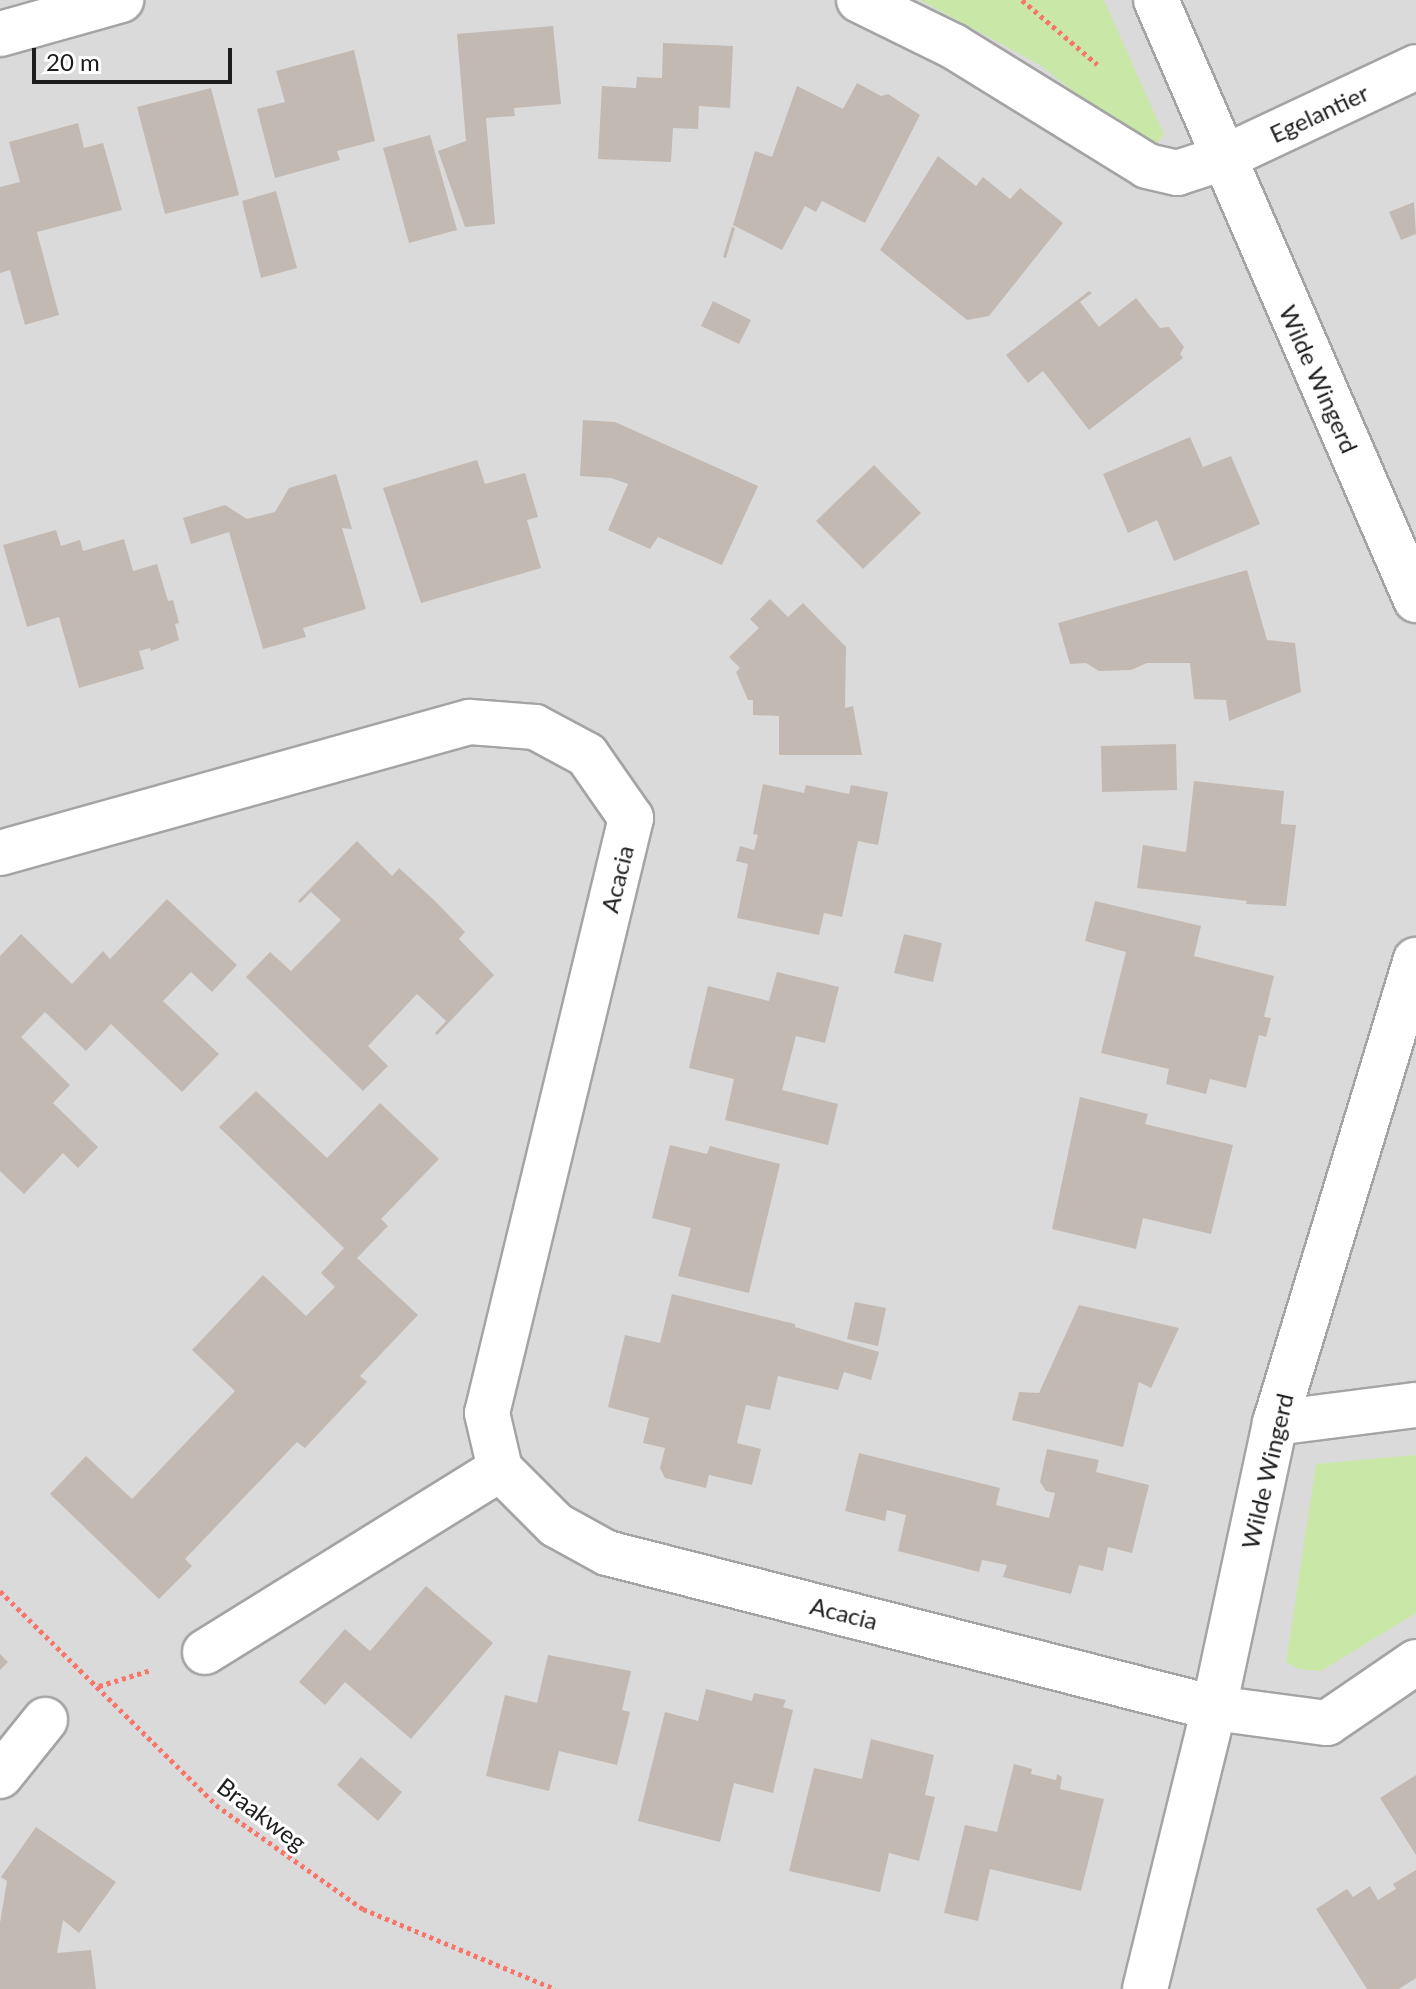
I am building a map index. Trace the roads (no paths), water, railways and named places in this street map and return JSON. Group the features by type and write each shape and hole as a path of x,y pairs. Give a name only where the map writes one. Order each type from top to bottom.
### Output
{"street":[{"path":"0,34 121,0"},
{"path":"859,0 953,46 1147,166 1177,173 1223,158"},
{"name":"Wilde Wingerd","path":"1156,0 1416,600"},
{"name":"Egelantier","path":"1223,158 1416,67"},
{"name":"Acacia","path":"0,853 470,722 535,727 587,755 631,818 487,1413 500,1469 556,1525 607,1553 1214,1708 1327,1723 1416,1662"},
{"name":"Wilde Wingerd","path":"1145,1989 1214,1708 1275,1423 1416,960"},
{"path":"1275,1423 1416,1405"},
{"path":"205,1652 500,1469"},
{"path":"0,1776 45,1720"}]}
